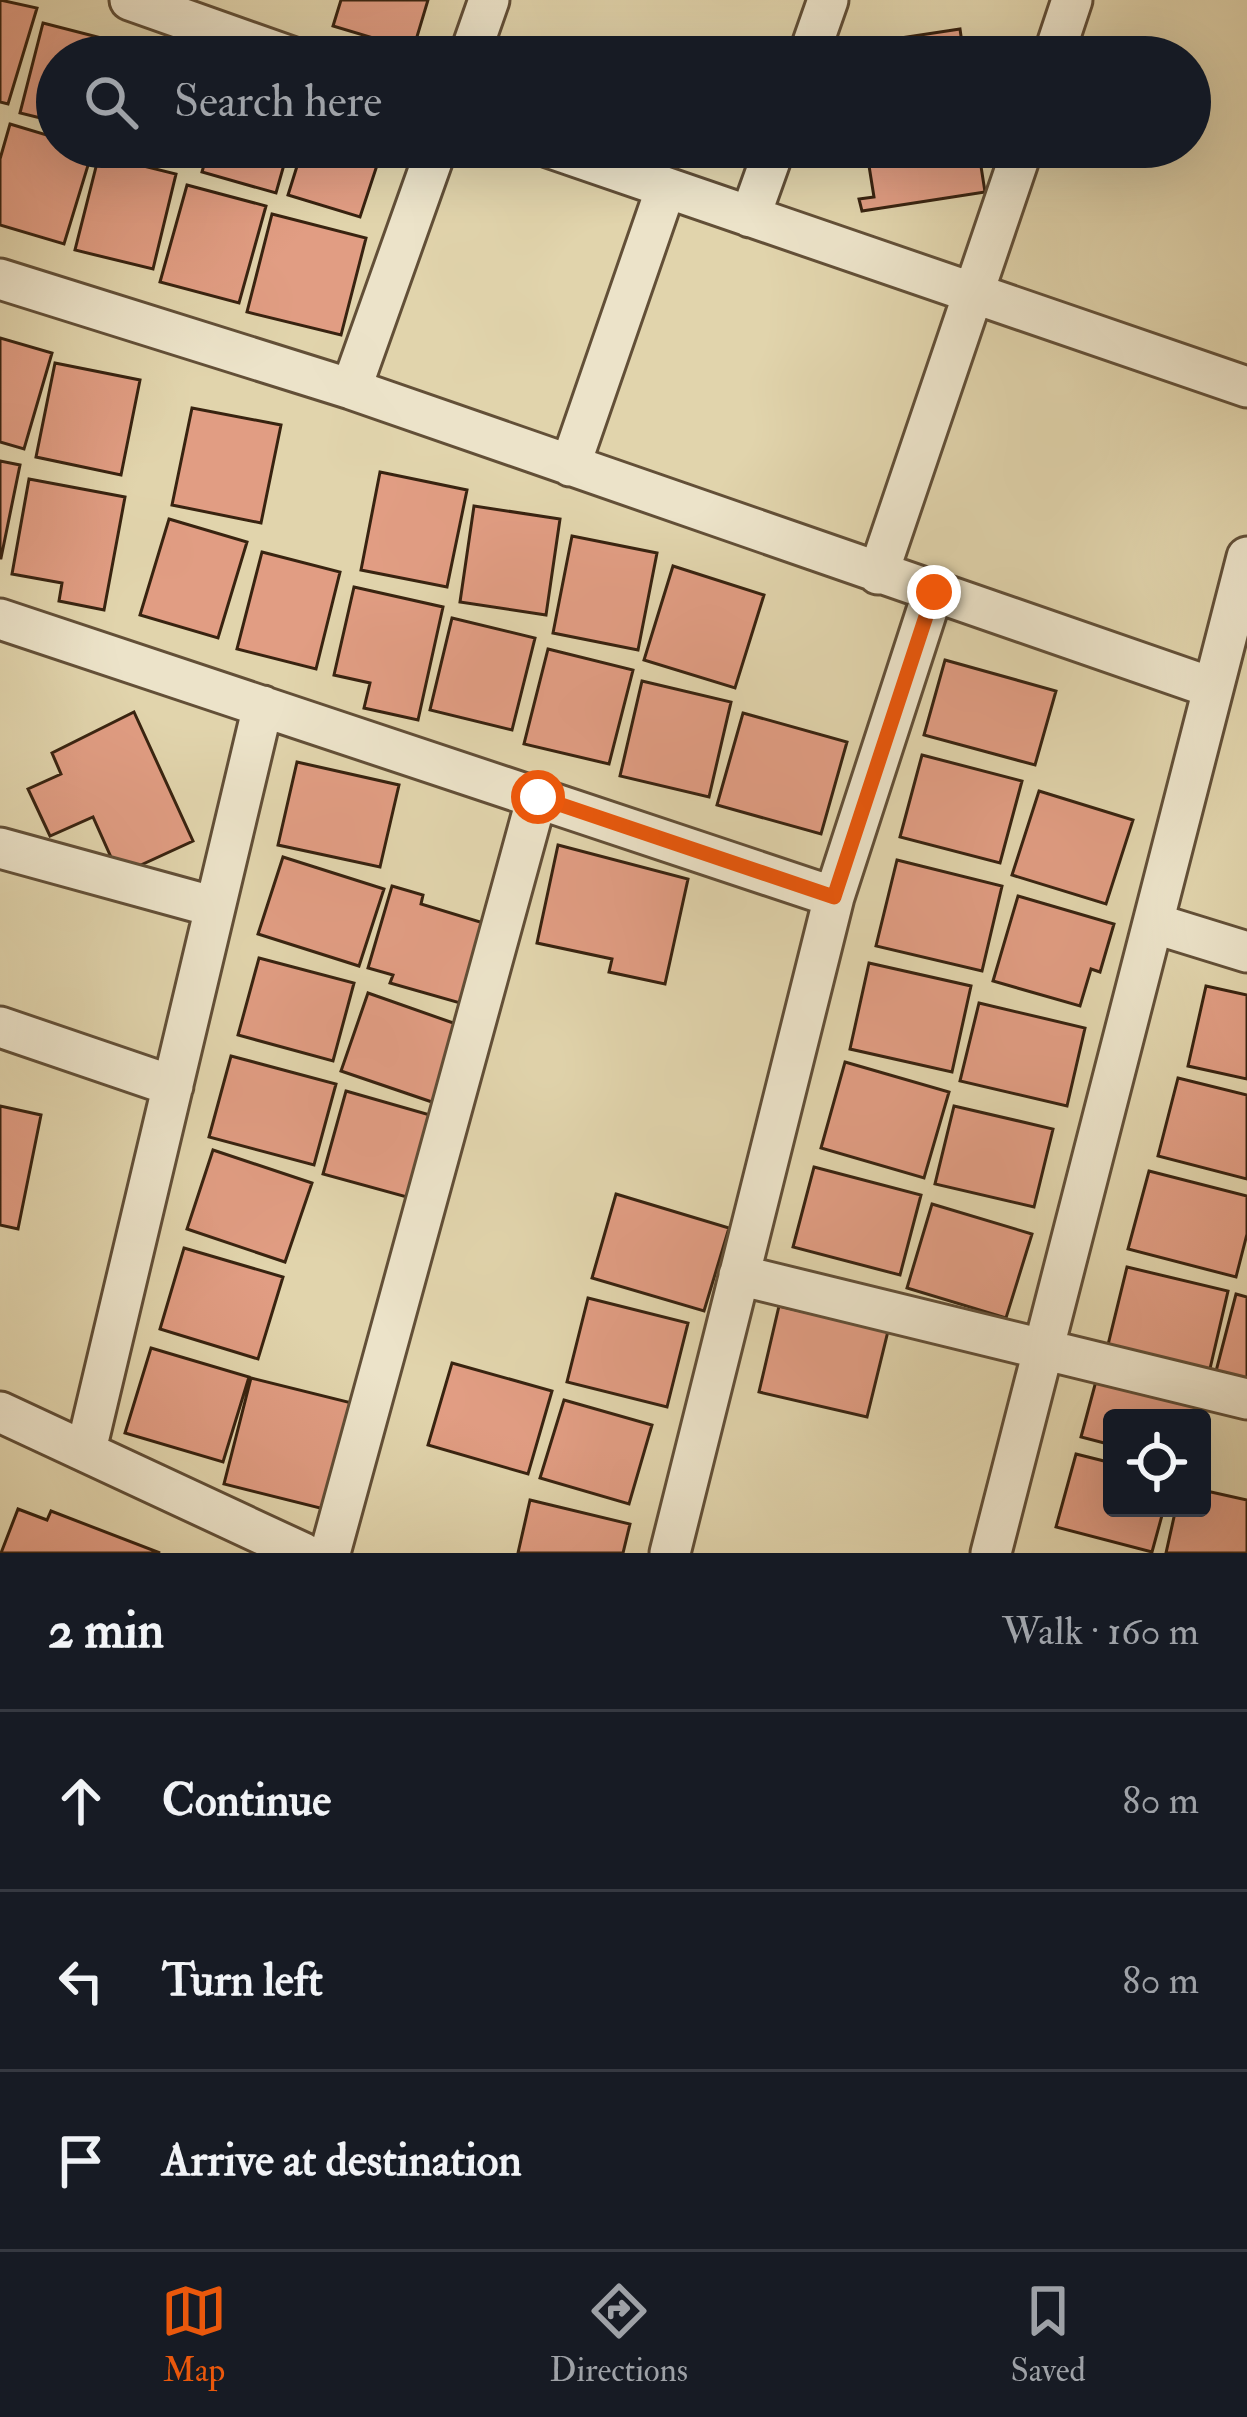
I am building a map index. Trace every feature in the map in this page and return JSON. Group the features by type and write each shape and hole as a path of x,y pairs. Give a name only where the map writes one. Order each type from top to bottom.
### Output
{"street":[{"path":"130,0 232,36"},
{"path":"476,36 489,0"},
{"path":"815,36 828,0"},
{"path":"1060,36 1072,0"},
{"path":"352,389 430,168"},
{"path":"608,168 1247,387"},
{"path":"749,217 767,168"},
{"path":"878,574 1016,168"},
{"path":"570,466 666,188"},
{"path":"0,279 352,389 1213,688"},
{"path":"991,1553 1247,557"},
{"path":"670,1553 834,897 934,592"},
{"path":"0,619 834,897"},
{"path":"86,1450 263,706"},
{"path":"330,1553 538,797"},
{"path":"0,848 215,907"},
{"path":"1153,923 1247,952"},
{"path":"0,1027 173,1086"},
{"path":"739,1275 1247,1399"},
{"path":"0,1412 303,1553"}],"building":[{"path":"0,0 37,8 8,104 0,102"},
{"path":"341,0 428,0 417,36 366,36 333,26"},
{"path":"43,23 94,36 40,36"},
{"path":"960,29 961,36 914,36"},
{"path":"36,50 36,117 20,113"},
{"path":"10,124 36,132 36,168 87,168 64,244 0,225 0,159"},
{"path":"96,168 152,168 176,174 153,269 75,250"},
{"path":"203,168 283,168 276,193 202,172"},
{"path":"296,168 376,168 360,217 288,195"},
{"path":"869,168 981,168 985,192 862,211 859,199 874,197"},
{"path":"187,185 266,206 239,303 160,282"},
{"path":"272,214 366,238 341,335 247,312"},
{"path":"0,338 52,353 24,449 0,442"},
{"path":"55,363 140,380 121,475 36,457"},
{"path":"192,408 281,425 261,523 172,505"},
{"path":"0,461 20,465 1,558 0,558"},
{"path":"380,472 467,490 447,587 361,570"},
{"path":"29,479 125,497 104,610 59,601 62,583 12,574"},
{"path":"474,506 560,519 546,615 460,602"},
{"path":"169,519 247,542 218,638 140,615"},
{"path":"572,536 657,553 638,650 553,633"},
{"path":"262,552 340,572 316,669 237,649"},
{"path":"673,566 764,595 735,688 644,660"},
{"path":"354,587 443,607 418,720 364,708 370,683 334,675"},
{"path":"452,618 535,638 512,730 430,710"},
{"path":"548,649 633,670 609,764 524,744"},
{"path":"945,660 1056,691 1035,765 924,735"},
{"path":"642,681 731,702 709,797 620,776"},
{"path":"134,712 193,841 119,875 93,817 50,836 28,789 61,774 52,753"},
{"path":"743,713 847,742 821,834 717,805"},
{"path":"922,755 1022,781 1000,863 900,837"},
{"path":"297,762 399,785 380,867 278,845"},
{"path":"1039,791 1133,820 1106,904 1012,875"},
{"path":"558,845 688,879 665,984 609,972 612,959 537,943"},
{"path":"283,857 384,889 359,966 258,934"},
{"path":"897,860 1002,886 982,971 876,946"},
{"path":"392,886 423,895 421,904 490,925 467,1005 390,983 393,975 368,968"},
{"path":"1018,896 1114,924 1100,972 1091,969 1080,1006 993,981"},
{"path":"259,958 354,983 333,1061 238,1035"},
{"path":"869,963 971,986 952,1072 850,1049"},
{"path":"1206,986 1247,995 1247,1079 1188,1066"},
{"path":"368,993 459,1025 432,1102 341,1071"},
{"path":"979,1003 1085,1028 1067,1106 960,1081"},
{"path":"231,1056 336,1084 314,1165 209,1137"},
{"path":"845,1062 949,1092 924,1178 821,1148"},
{"path":"1178,1078 1247,1095 1247,1179 1158,1156"},
{"path":"346,1091 437,1117 414,1199 323,1174"},
{"path":"0,1106 41,1115 18,1229 0,1225"},
{"path":"954,1106 1053,1129 1034,1207 935,1184"},
{"path":"213,1150 312,1183 285,1262 187,1229"},
{"path":"814,1167 921,1195 900,1275 793,1247"},
{"path":"1149,1171 1247,1196 1247,1234 1236,1277 1128,1249"},
{"path":"616,1194 729,1228 704,1311 592,1278"},
{"path":"932,1204 1032,1234 1006,1318 907,1288"},
{"path":"184,1248 283,1277 258,1359 160,1329"},
{"path":"1127,1267 1228,1291 1209,1373 1107,1349"},
{"path":"1236,1294 1247,1297 1247,1387 1214,1379"},
{"path":"588,1298 688,1323 667,1407 567,1382"},
{"path":"779,1306 888,1331 867,1417 759,1392"},
{"path":"151,1348 249,1377 223,1462 125,1433"},
{"path":"452,1363 552,1391 528,1474 428,1445"},
{"path":"1100,1366 1205,1391 1200,1409 1103,1409 1103,1443 1081,1437"},
{"path":"251,1378 368,1407 340,1513 224,1484"},
{"path":"564,1400 652,1425 629,1504 540,1478"},
{"path":"1076,1454 1103,1461 1103,1517 1162,1517 1152,1552 1056,1527"},
{"path":"1211,1492 1247,1500 1247,1553 1166,1553 1174,1517 1211,1517"},
{"path":"530,1500 630,1524 623,1553 518,1553"},
{"path":"18,1509 47,1520 51,1511 160,1553 1,1553"}],"route":[{"path":"538,797 834,897 934,592"}]}
